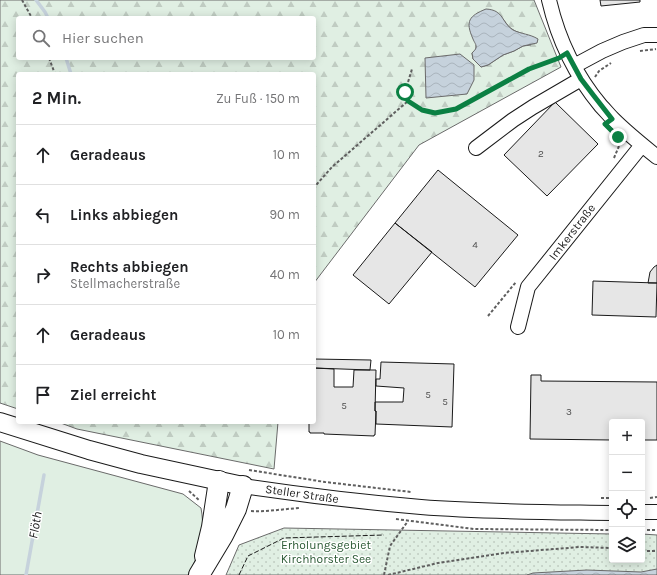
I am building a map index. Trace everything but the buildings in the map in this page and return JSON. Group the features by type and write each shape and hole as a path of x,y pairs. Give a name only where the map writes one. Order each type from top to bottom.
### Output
{"highway":[{"path":"199,575 223,535 236,509 245,478"},
{"path":"199,575 207,546 220,481"}],"main road":[{"name":"Steller Straße","path":"0,422 141,464 220,481 245,478"}],"street":[{"path":"549,0 559,34 567,53 578,64 588,79 594,96 612,119 657,157"},
{"path":"578,64 623,42 644,35 657,35"},
{"path":"476,148 533,107 588,79"},
{"name":"Imkerstraße","path":"518,327 528,287 642,145"},
{"name":"Steller Straße","path":"245,478 304,495 422,507 540,512 609,513"},
{"path":"645,512 657,512"}],"path":[{"path":"22,0 31,16"},
{"path":"637,52 657,49"},
{"path":"412,68 405,92 408,101 422,110 435,113 456,109 529,69 559,58 567,53"},
{"path":"50,60 54,72"},
{"path":"578,64 588,79 610,63"},
{"path":"316,186 332,167 408,101"},
{"path":"613,159 619,146 618,137"},
{"path":"488,316 516,282"},
{"path":"245,478 325,482 416,492"},
{"path":"597,498 609,498"},
{"path":"384,575 390,546 408,521"},
{"path":"645,530 657,530"},
{"path":"388,575 438,563 504,553 580,548 609,548"},
{"path":"645,551 657,551"}],"green space":[{"path":"0,0 534,0 561,67 419,145 316,280 316,72 16,72 16,408 0,403","holes":["500,15 509,27 523,34 531,45 523,46 503,55 488,65 481,67 473,59 472,53 476,49 476,45"]},
{"path":"63,424 278,424 274,469 77,429"},
{"path":"0,441 38,455 183,494 201,508 202,520 200,546 188,575 0,575"},
{"name":"Erholungsgebiet Kirchhorster See","path":"284,528 609,534 609,563 645,563 645,534 657,535 657,575 226,575 239,545"}],"water":[{"path":"486,9 492,10 499,14 513,30 538,39 537,43 523,46 503,55 488,65 481,67 473,59 472,53 476,46 469,28 469,23 472,17"},
{"path":"460,54 474,65 474,80 467,94 426,98 425,58"},
{"path":"657,569 657,575 527,575 533,573 587,570 641,572"}],"waterway":[{"name":"Flöth","path":"36,0 47,16"},
{"name":"Flöth","path":"67,60 70,72"},
{"name":"Flöth","path":"26,575 44,475"}],"fence":[{"path":"239,575 248,556 284,538 384,535"}],"route":[{"path":"405,92 408,101 422,110 435,113 456,109 529,69 559,58 567,53 581,79 612,119 605,124 618,137"}]}
